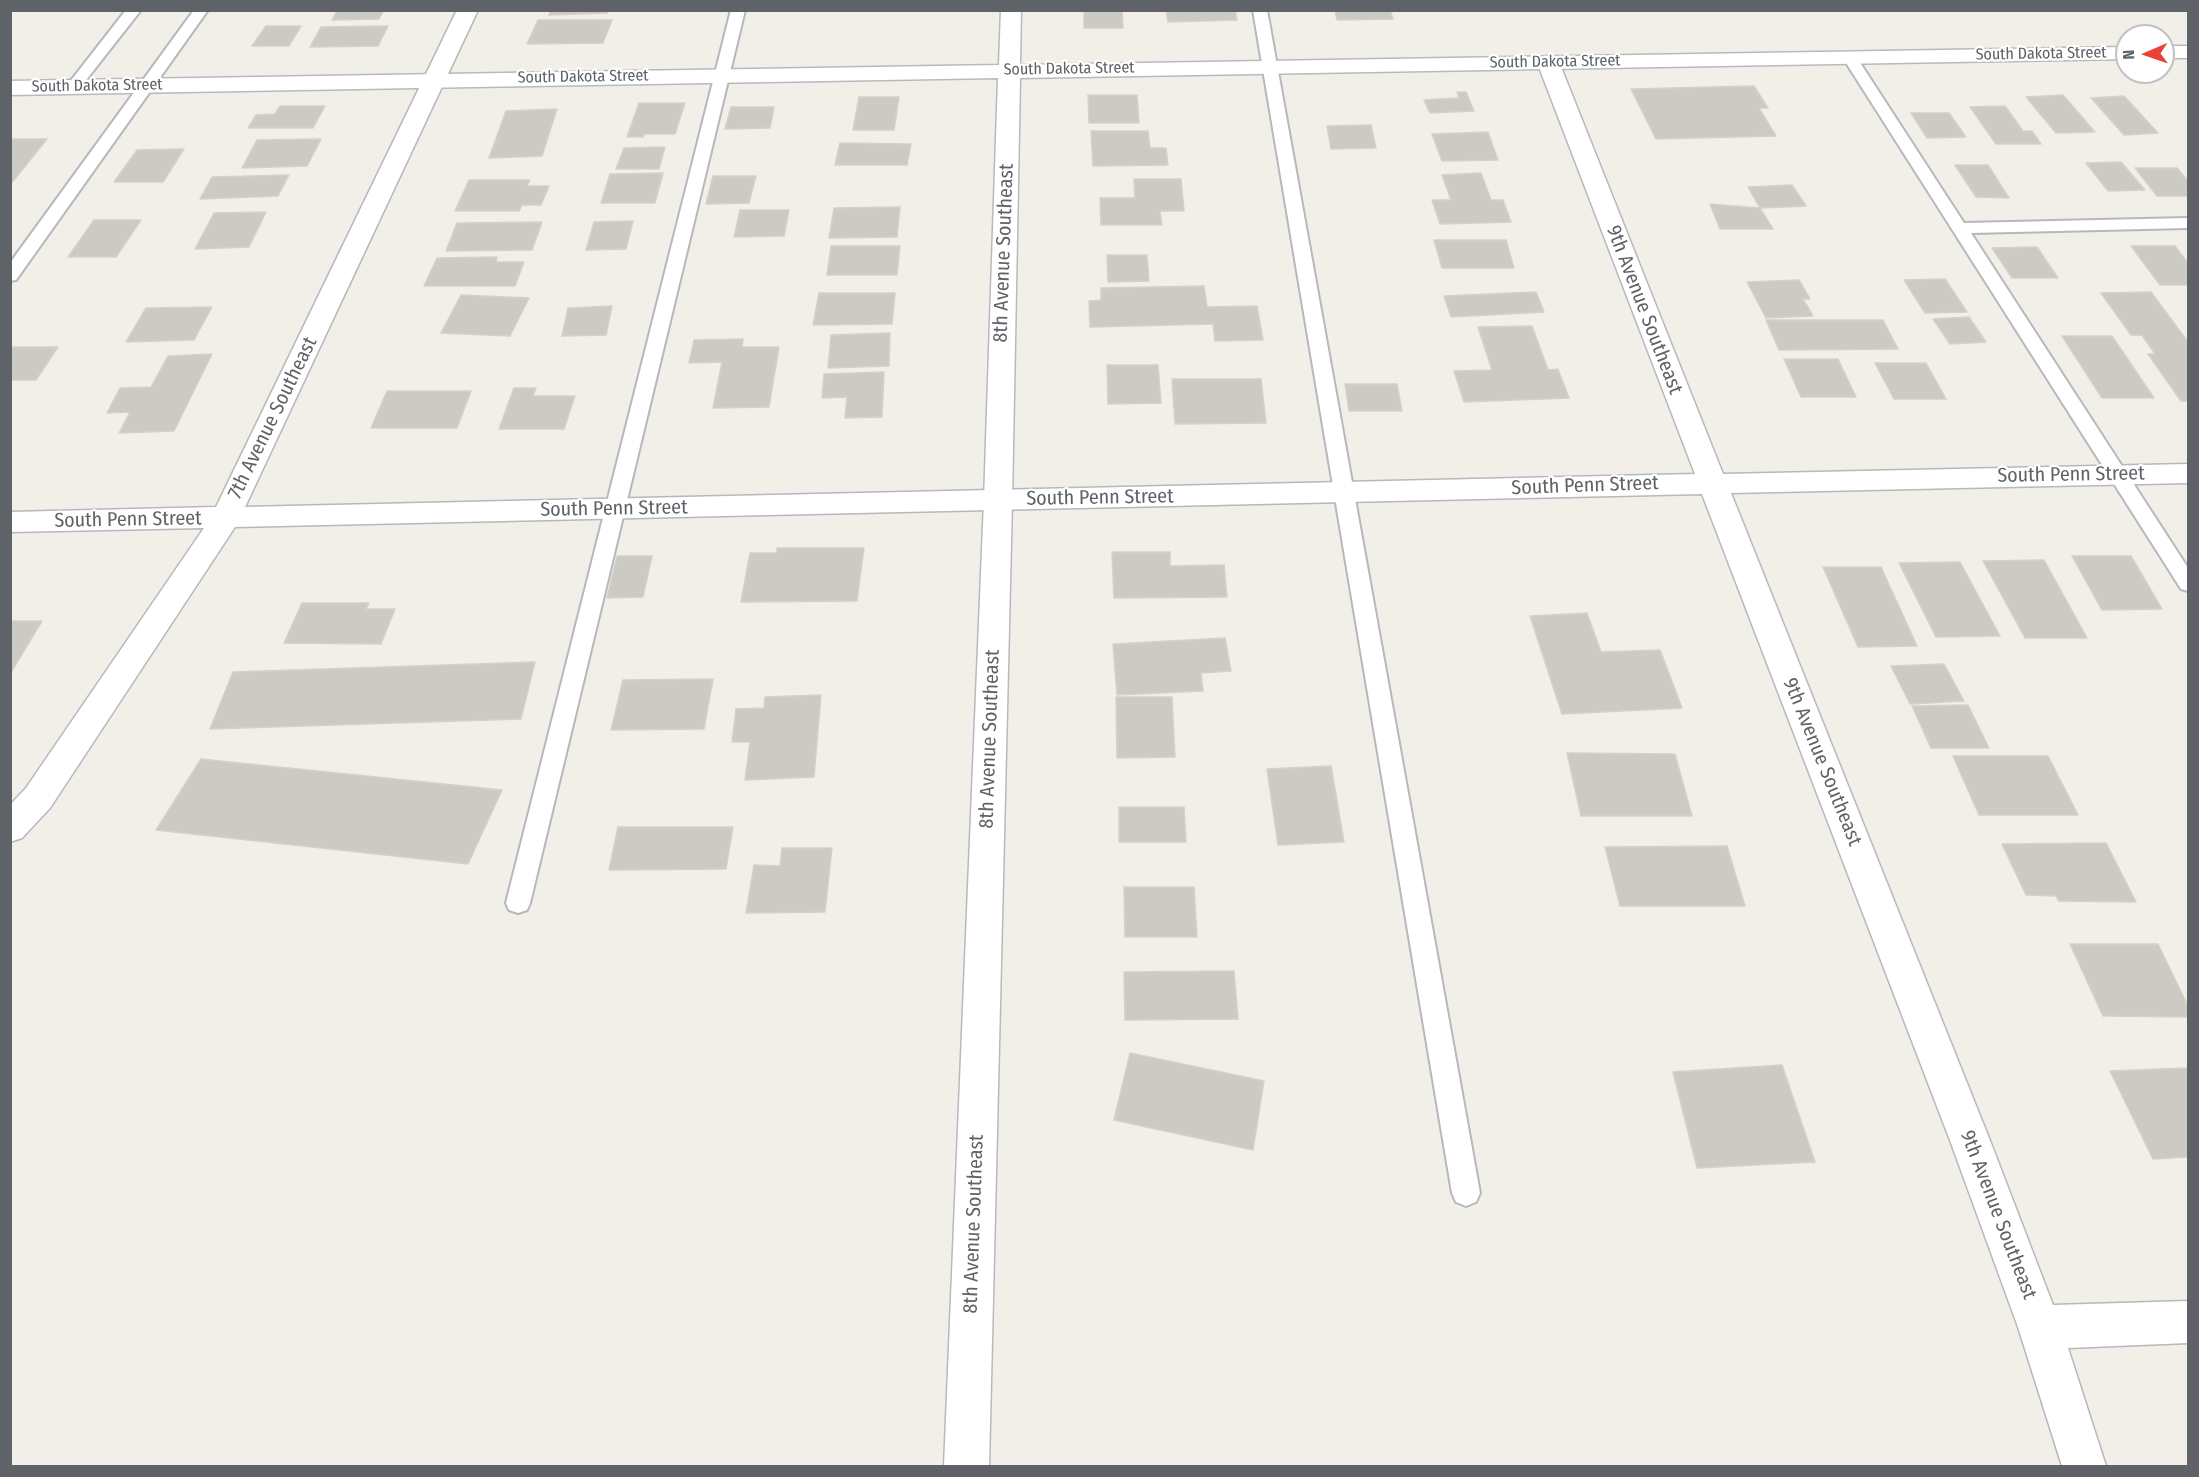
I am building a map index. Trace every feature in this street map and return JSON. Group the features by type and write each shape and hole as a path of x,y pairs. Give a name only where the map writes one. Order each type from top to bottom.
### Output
{"street":[{"name":"7th Avenue Southeast","path":"10,828 38,798 225,519 468,10"},
{"name":"8th Avenue Southeast","path":"966,1467 998,501 1011,10"},
{"name":"South Dakota Street","path":"10,88 2115,53"},
{"name":"9th Avenue Southeast","path":"1548,62 1971,1143 2040,1328 2084,1467"},
{"name":"South Penn Street","path":"10,522 225,519 616,508 1344,493 1711,482 2188,473"},
{"path":"2040,1328 2188,1322"}],"lane":[{"path":"74,86 134,10"},
{"path":"10,276 201,10"},
{"path":"518,903 738,10"},
{"path":"1260,10 1466,1193"},
{"path":"1850,58 2188,584"},
{"path":"1960,228 2188,223"}],"building":[{"path":"338,10 384,10 379,19 332,20"},
{"path":"551,10 608,10 607,13 549,15"},
{"path":"1084,10 1122,10 1123,28 1084,28"},
{"path":"1166,10 1235,10 1237,20 1168,22"},
{"path":"1335,10 1390,10 1393,19 1337,20"},
{"path":"538,20 612,20 603,43 527,44"},
{"path":"266,26 301,26 289,46 252,46"},
{"path":"388,26 378,46 310,47 321,27"},
{"path":"1754,86 1768,108 1759,108 1776,136 1656,139 1631,89"},
{"path":"1457,92 1466,92 1474,111 1430,113 1424,100 1459,98"},
{"path":"1088,95 1137,95 1139,123 1089,123"},
{"path":"2063,95 2095,132 2056,133 2026,97"},
{"path":"2124,96 2158,133 2124,135 2091,98"},
{"path":"859,97 899,97 894,130 853,130"},
{"path":"639,103 685,103 675,134 644,134 643,137 627,137"},
{"path":"280,106 325,106 313,128 248,128 256,115 275,114"},
{"path":"2005,106 2023,131 2032,131 2041,144 1996,144 1970,107"},
{"path":"731,107 774,107 770,128 725,129"},
{"path":"557,109 542,156 489,158 506,111"},
{"path":"1911,113 1949,113 1966,137 1927,138"},
{"path":"1371,125 1376,148 1331,149 1327,126"},
{"path":"1091,131 1148,131 1150,148 1166,148 1168,165 1093,166"},
{"path":"1488,132 1498,160 1442,161 1432,134"},
{"path":"10,139 47,139 10,185"},
{"path":"321,139 307,166 242,168 257,140"},
{"path":"840,143 911,144 907,165 835,165"},
{"path":"665,147 659,169 616,169 624,148"},
{"path":"184,149 163,182 114,182 137,150"},
{"path":"2121,162 2145,190 2108,191 2086,163"},
{"path":"1955,165 1988,165 2009,198 1976,197"},
{"path":"2135,168 2177,168 2188,181 2188,196 2157,196"},
{"path":"663,173 655,203 601,203 610,174"},
{"path":"1481,173 1491,200 1503,200 1511,222 1440,224 1432,200 1451,200 1442,175"},
{"path":"289,175 278,196 200,199 212,177"},
{"path":"713,176 756,176 749,203 706,204"},
{"path":"1134,179 1181,179 1184,211 1160,211 1162,225 1101,225 1100,198 1135,198"},
{"path":"469,180 530,180 527,186 549,186 541,205 522,205 519,211 455,211"},
{"path":"1792,185 1806,206 1760,208 1748,187"},
{"path":"1710,204 1760,208 1773,229 1720,229"},
{"path":"900,207 897,237 829,238 834,208"},
{"path":"740,210 789,210 784,236 734,237"},
{"path":"266,212 249,247 195,249 214,213"},
{"path":"94,220 141,220 116,257 68,257"},
{"path":"633,221 626,249 586,250 594,222"},
{"path":"542,222 532,250 446,251 457,223"},
{"path":"1434,240 1506,240 1514,268 1442,268"},
{"path":"831,246 900,246 897,275 827,275"},
{"path":"2131,246 2175,246 2188,263 2188,285 2160,285"},
{"path":"2037,247 2058,278 2012,278 1992,248"},
{"path":"1107,255 1147,255 1149,281 1108,282"},
{"path":"497,257 496,262 524,262 515,286 424,286 437,258"},
{"path":"1945,279 1967,312 1925,313 1904,280"},
{"path":"1799,280 1810,299 1803,299 1813,316 1766,318 1747,282"},
{"path":"1204,286 1207,307 1257,306 1263,340 1215,341 1213,324 1090,327 1089,301 1101,300 1101,288"},
{"path":"1536,292 1544,312 1451,317 1444,296"},
{"path":"2151,292 2188,342 2188,401 2181,401 2148,354 2155,354 2142,335 2131,335 2101,293"},
{"path":"819,293 895,293 892,324 813,325"},
{"path":"461,295 529,298 510,336 441,333"},
{"path":"612,306 606,335 562,336 568,308"},
{"path":"212,307 194,340 126,342 146,308"},
{"path":"1969,317 1986,342 1950,344 1933,319"},
{"path":"1766,320 1883,320 1898,349 1779,350"},
{"path":"1532,326 1548,370 1558,369 1569,398 1464,402 1454,371 1492,370 1478,327"},
{"path":"890,333 889,366 828,368 831,335"},
{"path":"2062,336 2112,336 2154,398 2102,398"},
{"path":"743,339 742,347 779,347 769,407 713,408 722,362 689,363 694,340"},
{"path":"10,347 58,347 36,380 10,380"},
{"path":"212,354 174,431 119,433 130,412 107,413 120,388 151,387 168,356"},
{"path":"1784,359 1838,359 1856,397 1801,397"},
{"path":"1875,363 1926,363 1946,399 1894,399"},
{"path":"1107,365 1158,365 1161,403 1108,404"},
{"path":"884,372 882,417 845,418 847,397 822,398 824,374"},
{"path":"1172,379 1261,379 1266,423 1175,424"},
{"path":"1345,384 1397,384 1402,411 1349,411"},
{"path":"514,388 536,388 533,396 575,396 564,429 499,429"},
{"path":"387,391 471,391 457,428 371,428"},
{"path":"777,548 864,548 857,601 741,602 750,553 777,553"},
{"path":"1112,552 1170,552 1170,566 1224,565 1227,597 1114,598"},
{"path":"617,556 652,556 643,597 607,598"},
{"path":"2072,556 2131,556 2162,609 2102,610"},
{"path":"2044,560 2087,638 2025,638 1983,561"},
{"path":"1960,562 2000,636 1936,637 1899,563"},
{"path":"1823,567 1881,567 1917,646 1858,647"},
{"path":"302,603 369,603 366,609 395,609 381,644 284,643"},
{"path":"1587,613 1601,652 1660,650 1682,708 1562,714 1530,616"},
{"path":"10,621 42,621 10,674"},
{"path":"1225,638 1231,671 1201,673 1203,691 1117,695 1113,644"},
{"path":"535,662 521,719 210,729 233,672"},
{"path":"1944,664 1964,701 1910,704 1891,666"},
{"path":"713,679 704,729 611,730 623,680"},
{"path":"821,695 814,777 745,780 750,742 732,742 736,709 764,708 765,697"},
{"path":"1116,697 1172,697 1175,757 1117,758"},
{"path":"1968,705 1989,748 1931,748 1912,706"},
{"path":"1567,753 1675,754 1692,816 1581,816"},
{"path":"1953,756 2048,756 2078,815 1979,815"},
{"path":"201,759 502,790 468,864 156,830"},
{"path":"1331,766 1344,842 1278,845 1267,769"},
{"path":"1119,807 1184,807 1186,842 1119,842"},
{"path":"618,827 733,827 726,869 609,870"},
{"path":"2106,843 2136,902 2059,901 2056,896 2026,895 2002,844"},
{"path":"1727,846 1745,906 1620,906 1605,847"},
{"path":"782,848 832,848 825,912 746,913 754,865 780,866"},
{"path":"1124,887 1194,887 1197,937 1125,937"},
{"path":"2070,944 2158,944 2188,1006 2188,1017 2103,1016"},
{"path":"1234,971 1238,1019 1125,1020 1124,972"},
{"path":"1130,1053 1264,1081 1253,1150 1114,1120"},
{"path":"1782,1065 1815,1162 1697,1168 1673,1072"},
{"path":"2188,1068 2188,1157 2153,1159 2110,1071"}]}
